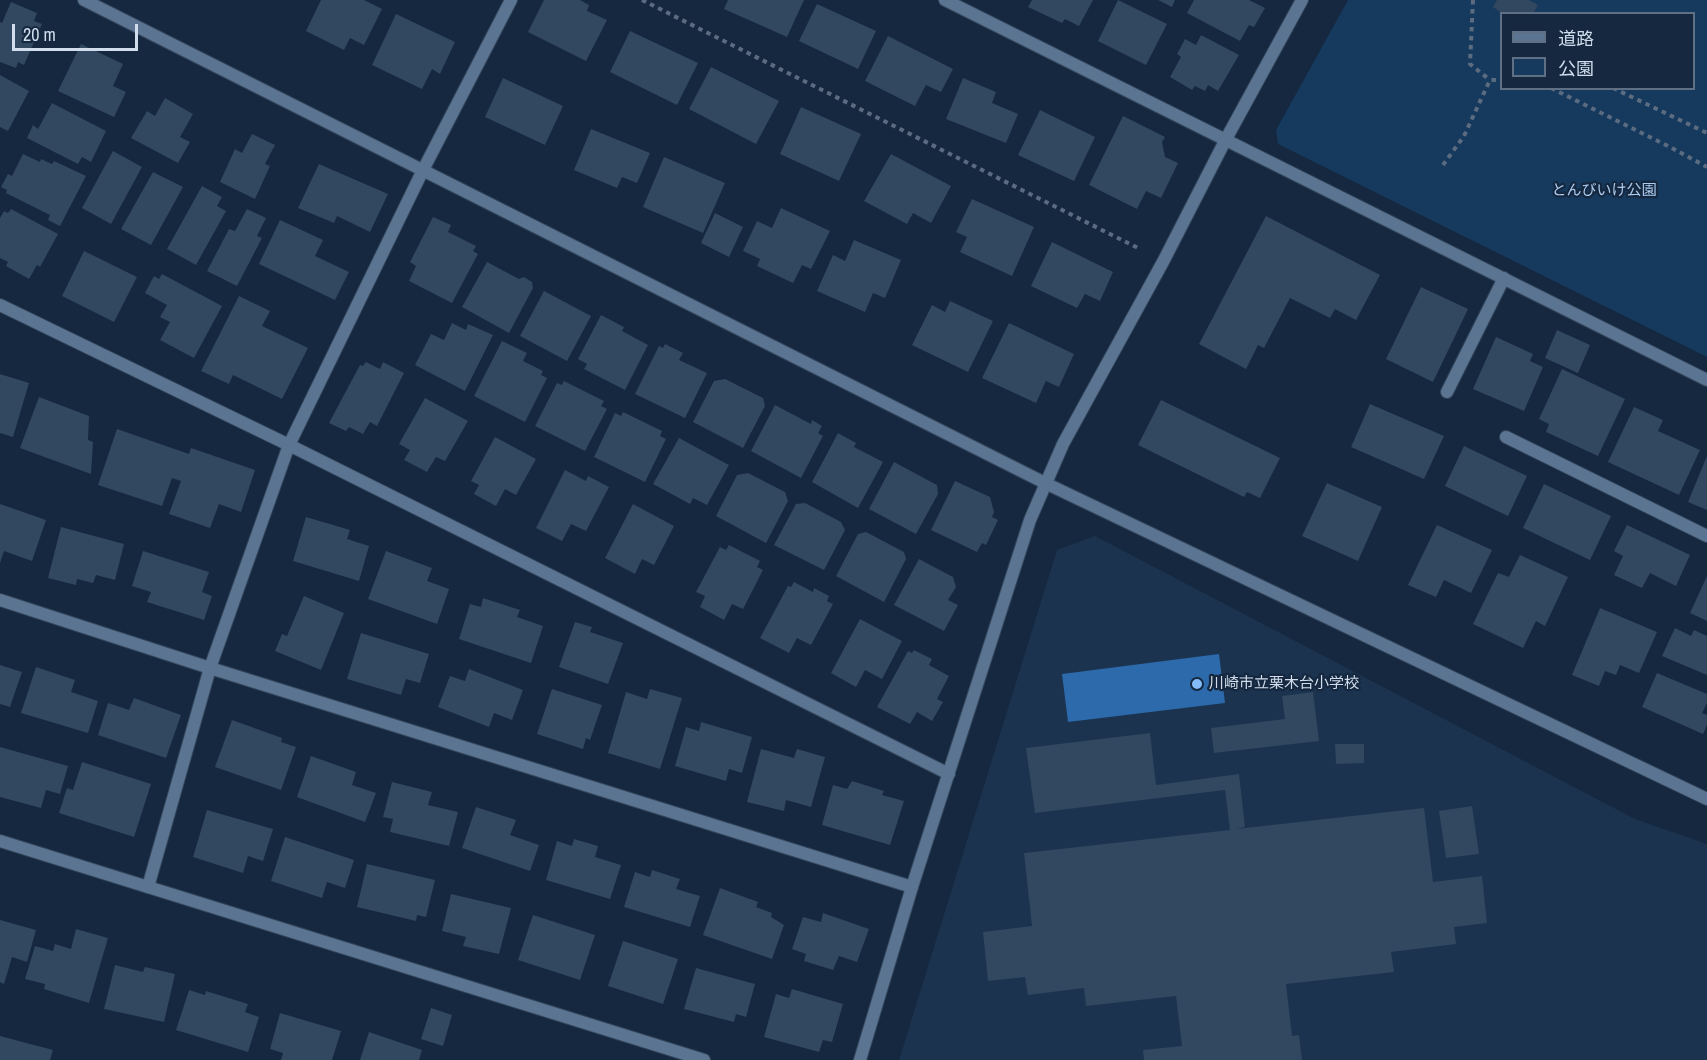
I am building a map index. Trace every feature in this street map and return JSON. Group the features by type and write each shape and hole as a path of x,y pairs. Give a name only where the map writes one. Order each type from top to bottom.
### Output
{"street":[{"path":"84,0 1045,483 1705,795"},
{"path":"148,887 210,668 289,446 423,170 511,0"},
{"path":"945,0 1707,380"},
{"path":"860,1060 912,887 1030,520 1045,483 1063,444 1302,0"},
{"path":"1447,392 1504,278"},
{"path":"0,304 949,774"},
{"path":"1506,437 1707,536"},
{"path":"0,600 210,668 912,887"},
{"path":"0,841 704,1060"}],"path":[{"path":"642,0 1164,260"},
{"path":"1473,0 1470,64 1490,80 1500,80"},
{"path":"1443,165 1464,136 1490,80"},
{"path":"1554,90 1707,167"},
{"path":"1617,90 1707,133"}],"shaded area":[{"name":"川崎市立栗木台小学校","path":"1095,536 1635,819 1707,844 1707,1060 899,1060 1057,550"},
{"path":"1219,654 1225,703 1068,722 1062,674"}],"green space":[{"name":"とんびいけ公園","path":"1348,0 1707,0 1707,357 1278,144 1276,130"}],"building":[{"path":"321,0 364,0 382,9 364,45 350,38 344,50 306,31"},
{"path":"544,0 580,0 589,5 587,11 607,20 586,61 528,32"},
{"path":"728,0 804,0 787,37 724,9"},
{"path":"1032,0 1093,0 1079,26 1065,19 1062,23 1028,7"},
{"path":"1118,0 1167,24 1146,65 1098,41"},
{"path":"1158,0 1175,0 1172,7"},
{"path":"1194,0 1249,0 1265,8 1254,27 1249,25 1240,41 1187,13"},
{"path":"1497,0 1529,0 1538,5 1534,12 1500,12 1493,7"},
{"path":"11,2 37,13 34,21 42,24 24,65 18,62 16,68 0,62 0,22 2,23"},
{"path":"817,4 876,31 858,69 799,41"},
{"path":"396,14 455,42 440,74 432,69 422,89 372,65"},
{"path":"630,31 698,63 677,105 610,72"},
{"path":"1201,35 1239,55 1218,91 1208,85 1205,91 1195,86 1192,90 1170,77 1181,57 1177,54 1185,39 1196,45"},
{"path":"888,36 953,69 941,92 926,85 915,106 865,81"},
{"path":"81,44 123,64 113,86 126,92 114,117 58,91"},
{"path":"711,67 779,101 756,144 689,109"},
{"path":"0,75 29,91 8,131 0,127"},
{"path":"503,78 563,106 545,145 485,117"},
{"path":"963,78 996,92 992,103 1018,114 1006,143 946,119"},
{"path":"165,98 193,114 180,137 190,142 178,163 131,138 147,111 155,116"},
{"path":"52,103 106,131 91,162 82,157 78,164 27,138 33,125 38,129"},
{"path":"801,107 861,134 839,181 780,154"},
{"path":"1040,110 1095,137 1074,181 1018,155"},
{"path":"1123,116 1165,137 1162,142 1165,157 1178,163 1161,198 1146,191 1137,209 1089,185"},
{"path":"591,129 650,153 637,183 622,177 617,188 574,170"},
{"path":"252,134 275,145 265,164 270,166 255,199 220,182 235,149 242,153"},
{"path":"113,151 142,167 111,224 82,208"},
{"path":"23,154 40,162 41,159 52,164 54,161 86,176 60,226 48,220 50,215 6,193 7,190 1,187 8,174 12,176"},
{"path":"891,154 951,186 931,223 913,213 907,224 864,201"},
{"path":"664,157 725,183 703,233 643,207"},
{"path":"319,164 388,194 370,232 337,216 334,223 298,208"},
{"path":"153,172 183,187 151,245 121,229"},
{"path":"202,186 222,197 217,206 226,211 196,265 167,249"},
{"path":"972,199 1034,227 1012,276 960,252 967,237 956,232"},
{"path":"781,208 830,231 811,269 802,265 793,283 757,266 760,259 743,251 757,221 772,228"},
{"path":"11,209 58,234 40,267 37,265 29,279 6,266 8,262 0,258 0,218 4,211 8,213"},
{"path":"247,209 266,218 257,236 262,238 237,286 207,271 229,229 235,231"},
{"path":"715,213 743,227 729,257 701,243"},
{"path":"1266,216 1380,275 1356,320 1335,309 1330,318 1290,298 1264,348 1258,345 1246,369 1199,344"},
{"path":"433,217 451,225 448,232 476,246 473,251 478,254 452,303 409,281 416,266 410,262"},
{"path":"280,220 323,240 315,256 349,272 335,300 259,264"},
{"path":"854,240 901,260 885,298 873,293 865,312 817,291 833,255 845,261"},
{"path":"1052,242 1113,272 1100,301 1085,294 1077,308 1031,286"},
{"path":"84,251 137,277 114,322 62,296"},
{"path":"487,262 519,279 524,277 532,282 533,288 509,333 462,307"},
{"path":"162,274 222,306 194,358 160,340 170,322 160,317 167,305 145,293 154,276 159,279"},
{"path":"1421,287 1468,309 1433,382 1386,359"},
{"path":"544,291 591,316 567,361 520,336"},
{"path":"239,296 270,311 262,326 308,348 282,399 233,375 229,384 201,371"},
{"path":"950,301 993,321 968,372 912,345 932,305 945,312"},
{"path":"601,315 624,327 622,331 648,345 625,390 584,369 587,364 578,359"},
{"path":"452,323 466,330 468,324 493,335 465,391 415,365 431,334 444,340"},
{"path":"1009,323 1074,354 1059,387 1046,381 1036,403 982,378"},
{"path":"1557,330 1590,345 1578,373 1545,358"},
{"path":"1496,337 1533,354 1530,361 1543,367 1524,411 1473,389"},
{"path":"502,341 527,353 523,361 543,371 541,375 547,378 525,422 474,396"},
{"path":"665,344 683,353 679,360 707,373 685,418 635,394 659,346 663,348"},
{"path":"366,362 380,369 383,362 404,373 377,426 370,422 363,434 349,427 346,431 329,423 360,365 363,366"},
{"path":"1562,369 1625,399 1598,456 1546,432 1549,424 1539,419"},
{"path":"0,374 29,383 13,437 0,433"},
{"path":"725,379 763,398 765,406 743,448 693,422 714,381"},
{"path":"564,381 604,401 601,406 607,409 585,451 535,426 557,383 562,385"},
{"path":"39,397 89,416 88,440 93,442 91,474 20,448"},
{"path":"425,398 468,421 445,461 436,457 427,472 404,460 410,450 399,444"},
{"path":"1161,400 1280,458 1260,498 1247,492 1244,497 1138,445"},
{"path":"1370,404 1444,436 1424,479 1351,447"},
{"path":"775,405 811,424 812,420 822,426 818,433 823,436 801,478 751,451"},
{"path":"1634,407 1663,420 1658,431 1700,450 1679,495 1608,462"},
{"path":"623,412 662,431 660,436 666,439 645,482 594,457 615,413 621,416"},
{"path":"117,429 189,454 191,448 255,470 241,512 219,504 210,528 169,514 181,481 172,478 162,506 98,485"},
{"path":"838,433 856,443 854,447 883,462 858,508 812,482"},
{"path":"495,437 536,459 516,495 505,489 496,506 474,494 479,485 471,481"},
{"path":"679,438 729,465 707,505 693,498 690,504 653,484"},
{"path":"1464,446 1527,476 1508,516 1445,486"},
{"path":"1707,456 1707,510 1688,502"},
{"path":"894,462 937,485 938,494 916,534 869,509"},
{"path":"565,470 586,481 588,476 609,487 586,531 571,524 562,541 536,528"},
{"path":"748,473 785,492 788,501 766,543 716,516 737,475"},
{"path":"955,481 990,497 994,512 992,517 998,520 986,545 982,543 977,552 931,530"},
{"path":"1327,483 1382,507 1358,561 1302,536"},
{"path":"1544,484 1611,516 1590,560 1523,528"},
{"path":"805,503 841,522 845,530 824,570 774,545 796,504"},
{"path":"0,504 46,520 32,561 4,551 0,563"},
{"path":"633,504 674,526 654,565 642,559 635,574 605,558"},
{"path":"306,517 350,530 347,539 369,546 359,581 293,561"},
{"path":"1437,525 1492,550 1471,593 1444,580 1436,597 1408,585"},
{"path":"1627,525 1690,555 1676,586 1650,573 1642,588 1614,575 1623,556 1614,551"},
{"path":"61,527 124,544 115,580 96,575 93,583 77,579 76,585 48,578"},
{"path":"866,532 904,552 906,559 884,602 836,576 858,534"},
{"path":"729,545 760,561 757,567 763,570 743,609 732,604 724,620 700,607 705,596 696,592 720,547 726,550"},
{"path":"143,551 209,572 202,592 212,596 204,620 147,602 151,592 132,586"},
{"path":"386,551 432,568 427,581 449,589 437,624 368,599"},
{"path":"1520,555 1568,577 1545,626 1536,621 1523,648 1473,624 1498,573 1509,577"},
{"path":"919,559 953,577 956,587 948,600 958,605 944,631 894,605"},
{"path":"1707,576 1707,621 1690,613"},
{"path":"794,582 813,592 814,588 829,596 827,601 833,604 811,645 797,638 789,653 760,638 788,586 791,587"},
{"path":"304,596 344,613 321,670 275,651 282,634 287,636"},
{"path":"483,598 520,610 517,617 543,626 531,663 459,639 470,604 481,607"},
{"path":"1600,608 1657,632 1639,673 1620,665 1616,675 1605,671 1599,686 1572,675"},
{"path":"860,619 902,641 882,679 865,670 856,687 831,673"},
{"path":"575,622 592,627 590,632 623,643 608,684 559,667"},
{"path":"1675,628 1691,636 1694,630 1707,636 1707,675 1662,656"},
{"path":"361,633 429,654 420,683 406,679 401,695 347,679"},
{"path":"914,650 932,659 929,665 949,676 937,699 943,702 932,721 917,712 910,724 877,707 908,651 912,653"},
{"path":"0,665 22,672 10,707 0,704"},
{"path":"36,667 75,680 71,692 98,701 88,733 21,713"},
{"path":"469,669 523,690 512,720 494,713 489,727 438,707 450,676 465,681"},
{"path":"1657,673 1707,694 1707,703 1702,713 1707,715 1707,725 1703,734 1642,707"},
{"path":"552,689 602,705 590,740 586,738 583,749 537,734"},
{"path":"650,689 682,698 660,769 608,753 626,692 647,699"},
{"path":"1313,692 1319,741 1214,753 1211,728 1285,719 1282,696"},
{"path":"134,698 181,715 166,758 98,735 108,703 129,710"},
{"path":"232,720 282,738 281,742 296,747 281,790 215,767"},
{"path":"701,722 752,737 742,773 729,769 726,781 675,766 686,727 699,731"},
{"path":"1150,733 1156,785 1239,774 1245,827 1236,829 1424,808 1433,882 1482,876 1487,923 1454,927 1456,944 1391,952 1394,972 1286,984 1292,1036 1299,1035 1302,1060 1144,1060 1143,1050 1182,1046 1176,996 1086,1006 1084,988 1028,995 1025,977 988,981 983,932 1032,926 1024,853 1230,830 1225,790 1035,813 1026,748"},
{"path":"1335,744 1364,744 1364,763 1336,764"},
{"path":"0,747 68,766 60,794 46,790 41,808 0,797"},
{"path":"761,749 794,758 797,749 825,757 811,807 786,800 784,811 747,802"},
{"path":"311,756 356,772 352,785 376,793 365,822 297,797"},
{"path":"82,762 151,784 134,837 59,813 67,788 73,790"},
{"path":"852,781 884,791 882,795 904,801 890,845 822,825 833,785 847,789"},
{"path":"392,782 432,792 428,805 458,812 449,846 390,832 393,819 383,817"},
{"path":"1472,806 1479,854 1446,858 1439,811"},
{"path":"476,807 516,820 510,835 539,845 530,871 462,848"},
{"path":"207,810 273,829 263,861 248,856 243,873 193,857"},
{"path":"285,837 354,860 345,888 327,882 322,898 271,881"},
{"path":"574,839 598,846 595,857 621,865 610,899 546,880 557,841 572,846"},
{"path":"367,864 435,880 426,917 417,915 416,921 357,907"},
{"path":"652,870 680,879 676,889 700,896 690,927 624,907 635,872 650,877"},
{"path":"720,888 758,902 756,907 772,913 771,917 784,925 772,959 703,935"},
{"path":"451,894 511,908 499,954 463,946 466,937 442,931"},
{"path":"823,913 869,929 857,962 839,956 833,970 804,961 806,954 792,949 803,917 821,922"},
{"path":"533,915 595,935 580,980 518,960"},
{"path":"0,920 36,930 27,962 12,957 4,984 0,982"},
{"path":"76,929 108,938 89,1003 44,989 45,984 25,979 35,946 53,951 55,944 71,949"},
{"path":"623,941 678,959 663,1004 608,986"},
{"path":"115,965 143,972 145,967 175,974 164,1022 104,1009"},
{"path":"696,968 755,984 746,1017 736,1014 734,1022 684,1009"},
{"path":"792,989 843,1004 832,1042 823,1040 819,1052 764,1037 776,994 789,998"},
{"path":"189,990 205,995 206,991 248,1004 245,1012 259,1017 248,1052 176,1030"},
{"path":"431,1008 452,1015 443,1046 421,1039"},
{"path":"280,1013 341,1031 332,1060 281,1060 283,1053 270,1049"},
{"path":"369,1032 422,1050 419,1060 360,1060"},
{"path":"0,1036 53,1050 50,1060 0,1060"}],"place":[{"name":"川崎市立栗木台小学校","path":"1197,684"}]}
